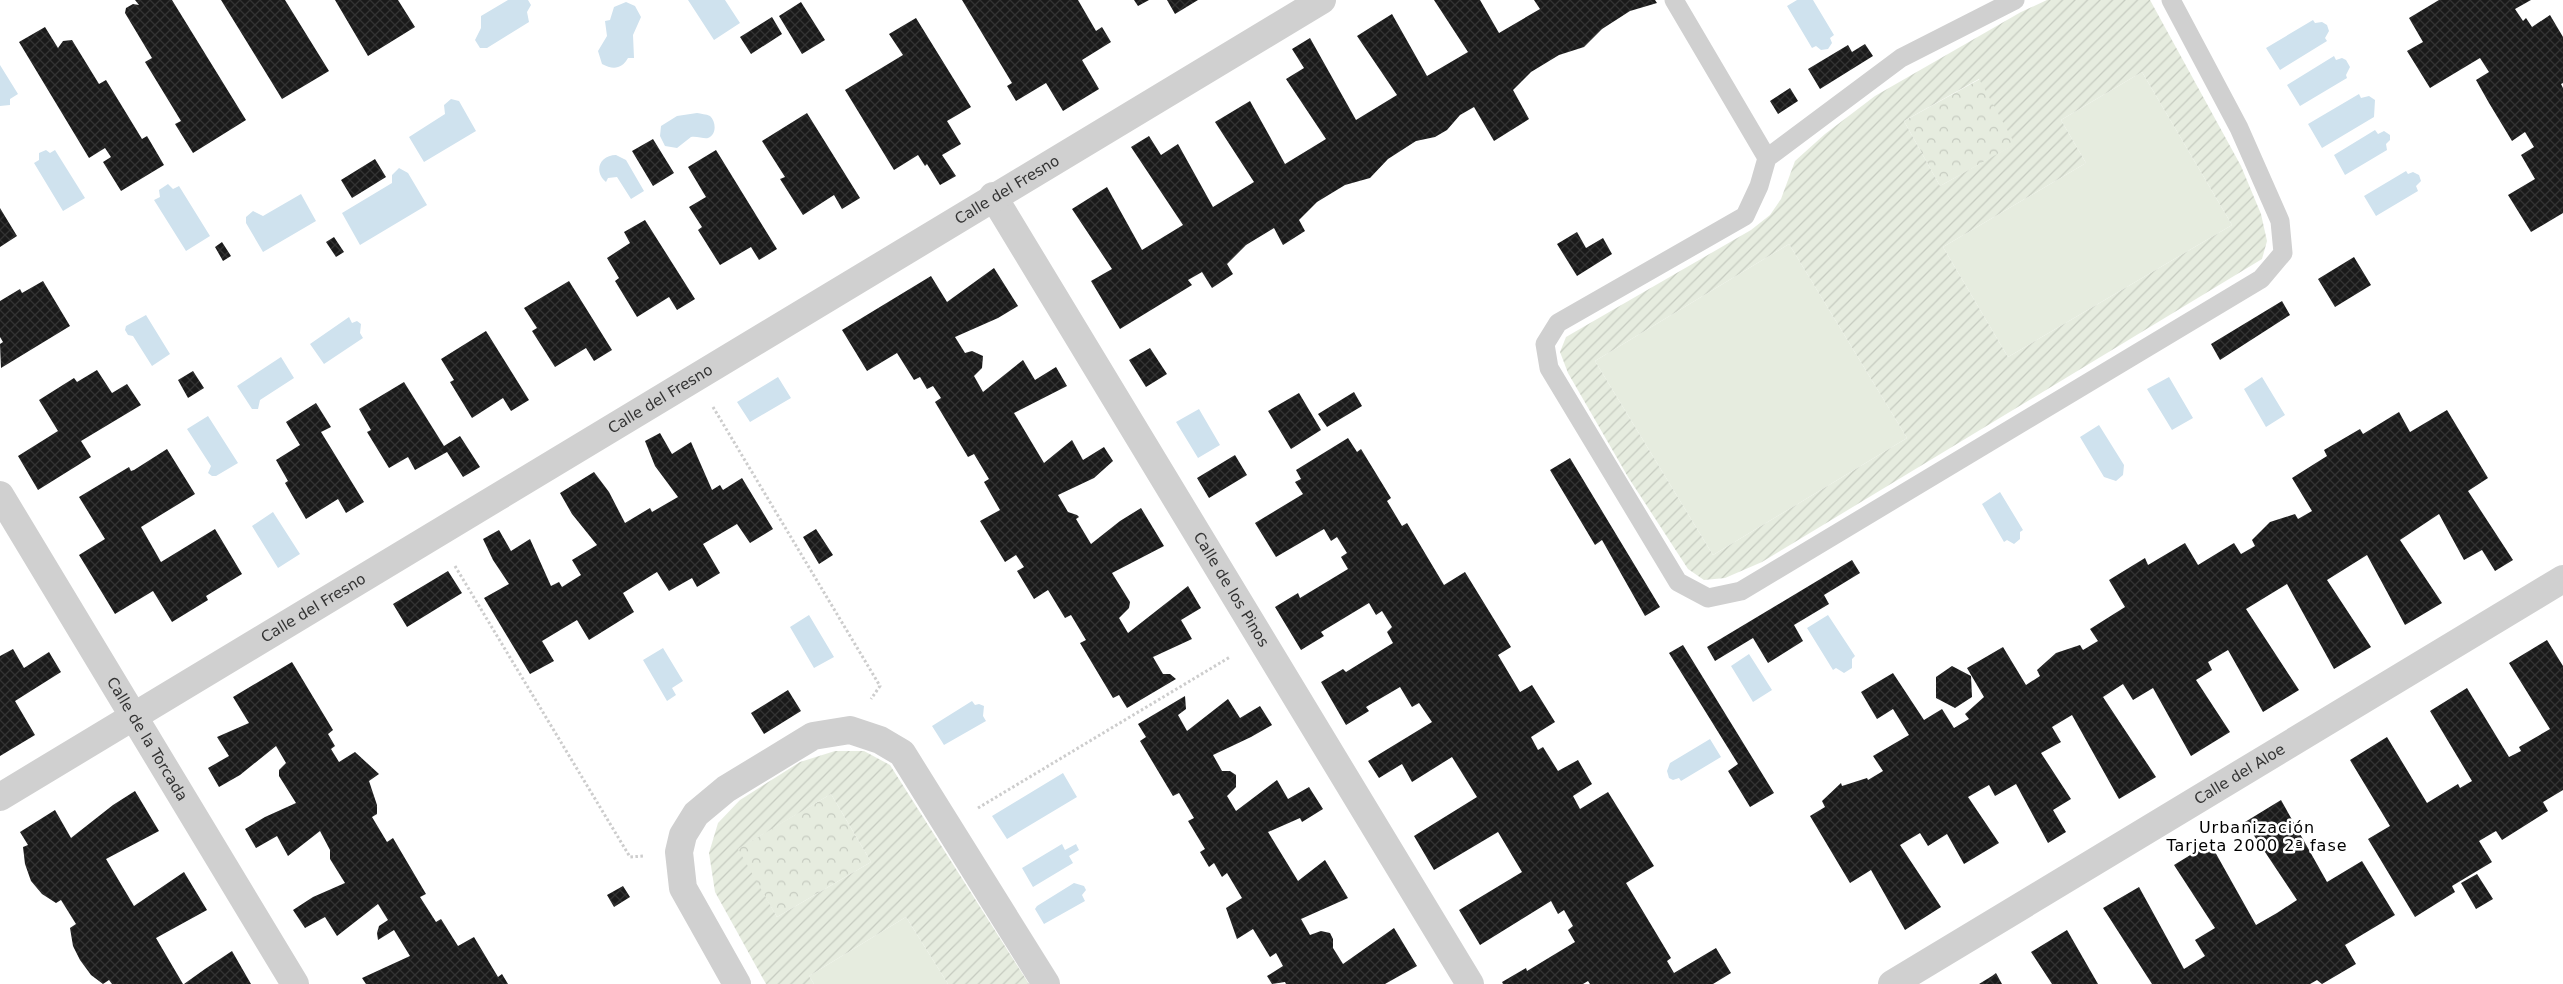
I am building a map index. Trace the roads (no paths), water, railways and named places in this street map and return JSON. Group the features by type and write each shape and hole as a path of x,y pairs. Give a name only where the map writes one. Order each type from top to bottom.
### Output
{"street":[{"name":"Calle del Fresno","path":"0,798 993,196 1322,0"},
{"name":"Calle de los Pinos","path":"993,196 1470,984"},
{"name":"Calle de la Torcada","path":"0,495 295,984"},
{"name":"Calle del Aloe","path":"1892,984 2563,579"},
{"path":"737,984 683,888 679,852 683,835 696,814 726,789 813,736 850,730 880,740 902,753 1046,984"}],"lane":[{"path":"1674,0 1767,158"},
{"path":"2014,0 1901,58 1767,158 1759,186 1745,216 1558,323 1545,344 1548,368 1678,582 1708,598 1741,591 2261,278 2283,253 2280,221 2240,128 2171,0"}],"water":[{"path":"508,0 528,0 531,5 527,12 529,22 487,48 480,48 475,40 481,28 481,16"},
{"path":"688,0 725,0 740,23 714,40"},
{"path":"1797,0 1813,0 1834,35 1830,38 1832,43 1828,49 1821,50 1816,46 1812,48 1787,6"},
{"path":"626,2 635,6 641,17 633,35 634,58 628,58 620,66 613,68 602,64 598,51 607,36 605,21 610,20 614,7"},
{"path":"2313,20 2315,23 2322,22 2327,25 2329,31 2325,38 2327,41 2280,70 2266,48"},
{"path":"2334,56 2336,60 2342,58 2346,60 2350,67 2346,75 2347,78 2300,106 2287,85"},
{"path":"0,65 18,94 10,99 10,105 0,106"},
{"path":"2359,94 2361,98 2369,96 2375,100 2374,117 2322,148 2308,124"},
{"path":"451,99 459,101 476,131 424,162 409,137 445,114 444,105"},
{"path":"697,113 708,115 712,118 715,128 713,134 708,138 691,137 677,148 665,146 660,136 661,126 677,116"},
{"path":"2375,130 2378,134 2384,131 2390,135 2390,140 2386,144 2387,150 2345,175 2334,155"},
{"path":"46,150 50,153 55,150 85,198 63,211 34,163 39,160 39,153"},
{"path":"616,155 626,160 644,191 631,199 617,177 608,178 606,182 600,173 599,169 602,161"},
{"path":"399,168 408,173 427,205 360,245 342,213 392,183 392,175"},
{"path":"2406,171 2408,174 2413,172 2419,175 2421,181 2416,186 2418,191 2376,216 2364,196"},
{"path":"168,184 173,189 179,186 210,236 186,251 154,200 160,197 159,190"},
{"path":"301,194 316,221 263,252 246,223 246,217 253,211 263,216"},
{"path":"146,315 170,354 152,366 133,336 128,335 125,330 126,326"},
{"path":"349,317 352,323 357,321 361,324 360,333 363,338 324,364 310,344"},
{"path":"281,357 294,378 260,400 258,409 252,409 237,386"},
{"path":"778,377 791,398 750,422 737,402"},
{"path":"2169,377 2193,418 2172,430 2147,389"},
{"path":"2262,377 2285,415 2266,427 2244,389"},
{"path":"1199,409 1220,445 1198,458 1176,422"},
{"path":"208,416 238,463 216,476 208,473 211,466 187,429"},
{"path":"2099,425 2124,465 2123,475 2116,481 2104,477 2080,437"},
{"path":"2000,492 2023,530 2020,532 2020,539 2014,544 2007,540 2004,542 1982,504"},
{"path":"273,512 300,554 278,568 252,526"},
{"path":"809,615 834,657 814,668 790,627"},
{"path":"1828,615 1855,656 1852,659 1852,668 1844,673 1836,668 1833,670 1807,628"},
{"path":"663,648 683,681 672,688 676,695 667,701 643,660"},
{"path":"1749,654 1772,690 1753,702 1731,666"},
{"path":"972,701 975,705 984,706 983,716 986,721 944,745 932,726"},
{"path":"1710,739 1721,757 1681,781 1679,778 1673,780 1669,778 1667,771 1670,763"},
{"path":"1063,773 1077,797 1007,839 992,816"},
{"path":"1062,844 1065,850 1076,844 1079,850 1069,856 1073,863 1033,887 1022,868"},
{"path":"1074,883 1084,886 1086,890 1082,895 1085,901 1044,924 1035,909 1037,906"}],"district":[{"name":"Urbanización Tarjeta 2000 2ª fase","path":"2257,836"}]}
